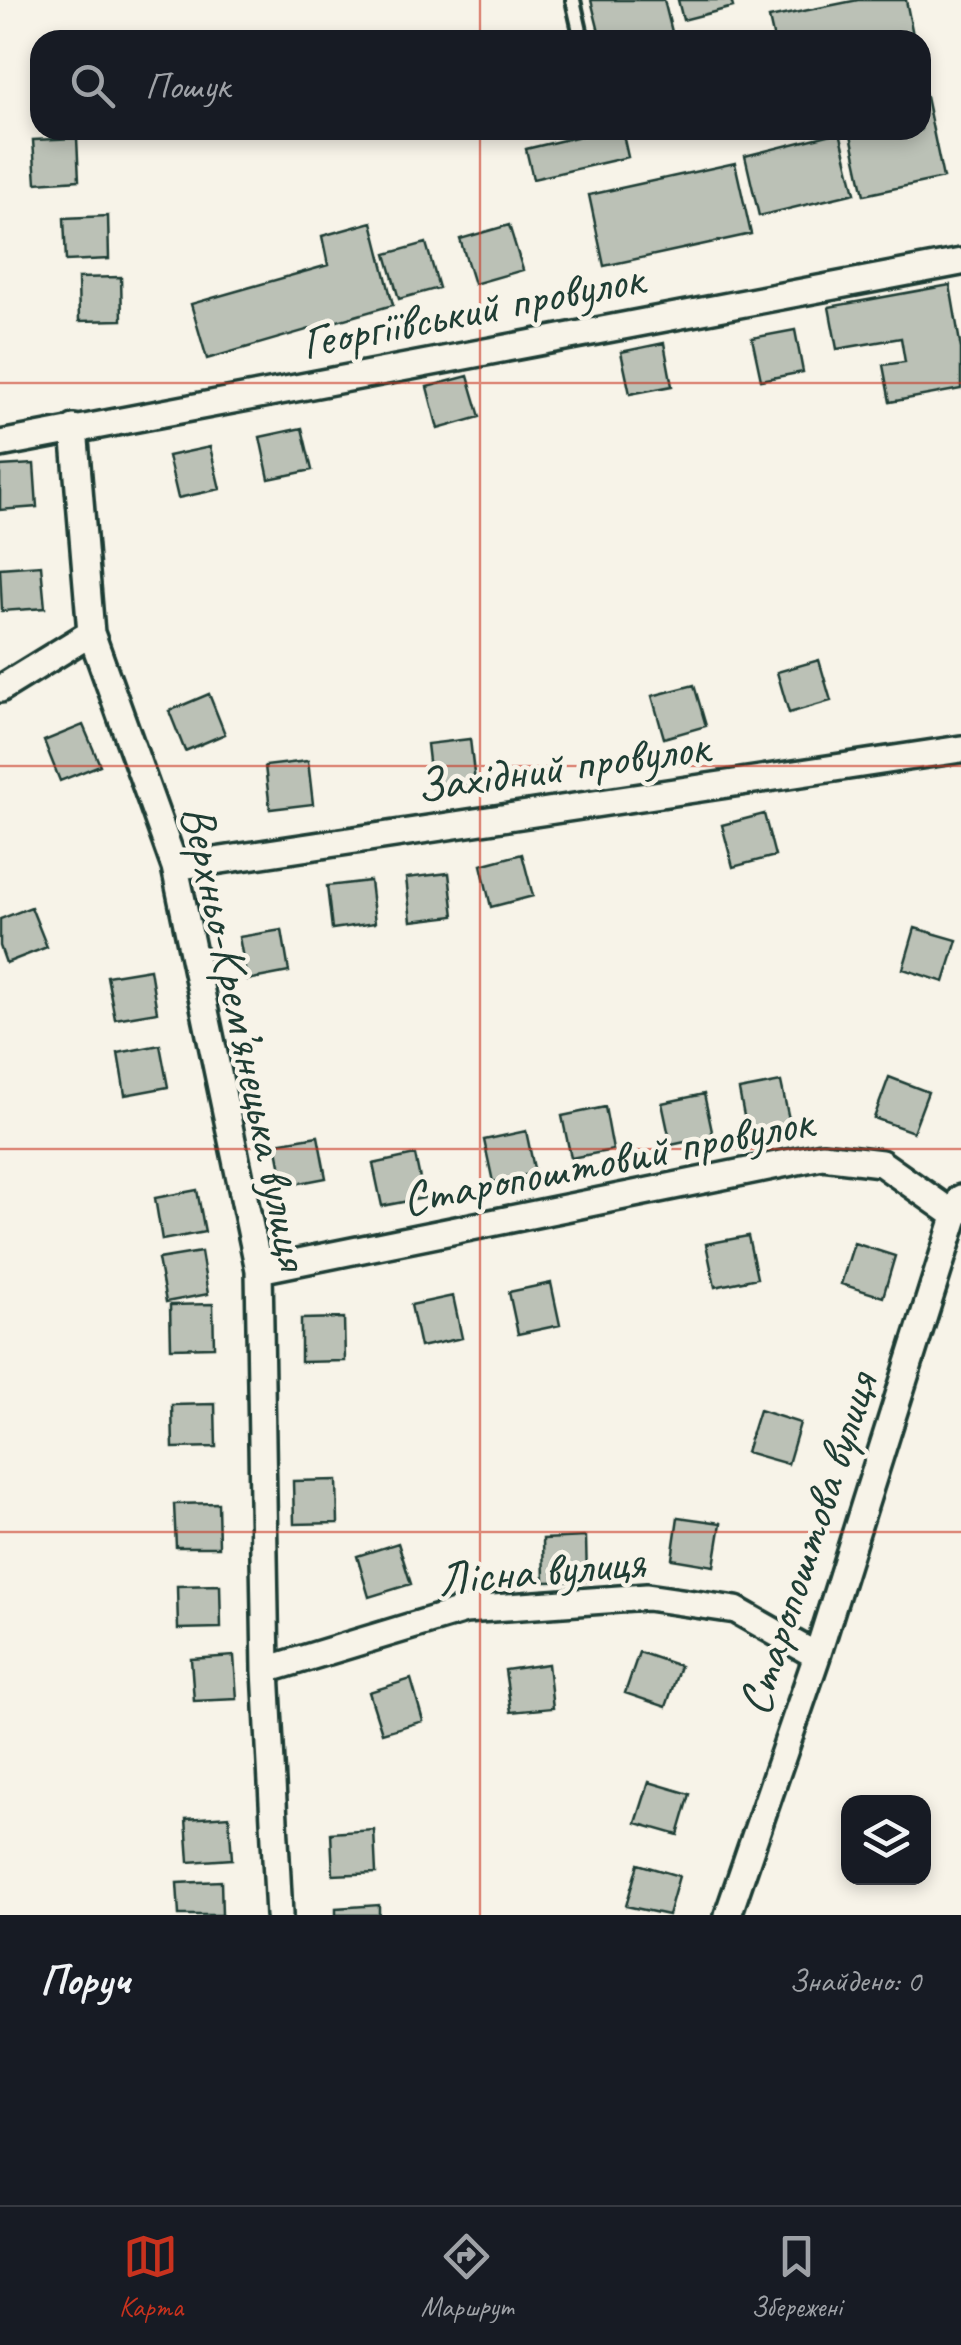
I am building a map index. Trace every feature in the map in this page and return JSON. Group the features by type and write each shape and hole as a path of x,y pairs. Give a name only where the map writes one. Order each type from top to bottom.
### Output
{"street":[{"name":"Георгіївський провулок","path":"0,444 961,262"},
{"name":"Верхньо-Крем’янецька вулиця","path":"74,428 91,633 175,867 259,1270 266,1670 280,1915"},
{"path":"0,688 91,633"},
{"name":"Західний провулок","path":"175,867 961,750"},
{"name":"Старопоштовий провулок","path":"259,1270 822,1156 880,1163 958,1207"},
{"name":"Старопоштова вулиця","path":"728,1915 818,1656 958,1207"},
{"name":"Лісна вулиця","path":"266,1670 465,1610 647,1598 736,1610 818,1656"}],"lane":[{"path":"573,0 580,30"}],"building":[{"path":"591,0 664,0 672,30 598,30"},
{"path":"678,0 731,0 733,7 683,20"},
{"path":"858,0 906,0 912,30 772,30 769,18"},
{"path":"931,121 943,178 864,195 852,140 931,140"},
{"path":"33,140 77,140 79,180 36,183"},
{"path":"564,140 624,140 628,157 533,179 526,149"},
{"path":"808,140 842,140 855,193 759,216 745,156"},
{"path":"735,163 751,234 604,266 589,195"},
{"path":"108,216 109,259 66,261 64,218"},
{"path":"372,222 393,305 207,359 191,304 328,265 322,236"},
{"path":"509,225 523,270 474,284 460,239"},
{"path":"426,243 439,288 399,299 386,254"},
{"path":"121,277 122,320 79,321 78,278"},
{"path":"950,285 961,349 961,389 890,402 883,365 905,362 901,338 837,349 829,307"},
{"path":"795,330 803,372 761,380 752,338"},
{"path":"664,343 672,386 630,394 621,352"},
{"path":"468,376 480,417 438,429 427,387"},
{"path":"302,428 312,470 269,479 260,437"},
{"path":"210,447 220,489 178,498 168,456"},
{"path":"34,464 37,507 0,510 0,466"},
{"path":"41,565 45,608 2,611 0,568"},
{"path":"819,660 831,701 789,713 777,672"},
{"path":"694,685 706,726 664,738 652,696"},
{"path":"209,694 225,734 185,751 169,711"},
{"path":"83,725 100,765 60,781 44,741"},
{"path":"470,739 475,782 432,787 427,744"},
{"path":"308,761 313,804 270,809 265,766"},
{"path":"764,814 775,856 733,867 722,825"},
{"path":"522,854 533,896 491,907 481,865"},
{"path":"449,873 454,916 411,921 406,878"},
{"path":"370,881 375,923 332,929 327,886"},
{"path":"31,907 47,947 6,963 0,946 0,919"},
{"path":"915,928 957,940 944,982 903,969"},
{"path":"282,930 289,972 247,980 239,937"},
{"path":"150,969 157,1012 115,1019 107,976"},
{"path":"160,1045 168,1087 125,1095 118,1053"},
{"path":"889,1077 928,1092 913,1132 874,1118"},
{"path":"781,1082 790,1124 747,1132 739,1090"},
{"path":"704,1094 713,1136 671,1145 662,1103"},
{"path":"605,1107 613,1150 571,1158 562,1116"},
{"path":"526,1131 535,1173 493,1182 484,1140"},
{"path":"318,1136 326,1178 284,1186 276,1143"},
{"path":"415,1155 424,1198 382,1206 373,1164"},
{"path":"197,1190 205,1232 162,1240 155,1198"},
{"path":"748,1236 757,1278 715,1287 706,1244"},
{"path":"854,1243 895,1256 883,1297 841,1284"},
{"path":"201,1252 208,1294 166,1302 158,1259"},
{"path":"551,1283 560,1325 518,1334 509,1292"},
{"path":"453,1296 462,1338 420,1347 411,1305"},
{"path":"213,1304 214,1347 171,1348 170,1305"},
{"path":"344,1318 345,1361 301,1362 301,1319"},
{"path":"215,1404 216,1447 173,1448 172,1405"},
{"path":"759,1410 800,1423 788,1464 746,1452"},
{"path":"337,1480 338,1523 294,1524 293,1481"},
{"path":"218,1503 219,1547 176,1547 174,1504"},
{"path":"678,1517 721,1523 714,1566 672,1559"},
{"path":"586,1537 587,1581 544,1582 543,1539"},
{"path":"398,1543 411,1584 369,1597 357,1556"},
{"path":"220,1585 221,1628 178,1629 177,1586"},
{"path":"639,1652 680,1666 666,1707 625,1693"},
{"path":"234,1656 237,1699 194,1701 191,1659"},
{"path":"548,1664 553,1708 511,1712 505,1670"},
{"path":"411,1679 423,1721 382,1733 369,1692"},
{"path":"649,1782 690,1794 678,1835 636,1823"},
{"path":"229,1816 232,1859 189,1862 186,1819"},
{"path":"374,1830 376,1873 333,1875 331,1833"},
{"path":"638,1864 679,1876 668,1915 626,1906"},
{"path":"221,1881 222,1915 179,1915 177,1883"},
{"path":"379,1905 379,1915 336,1915 336,1908"}]}
